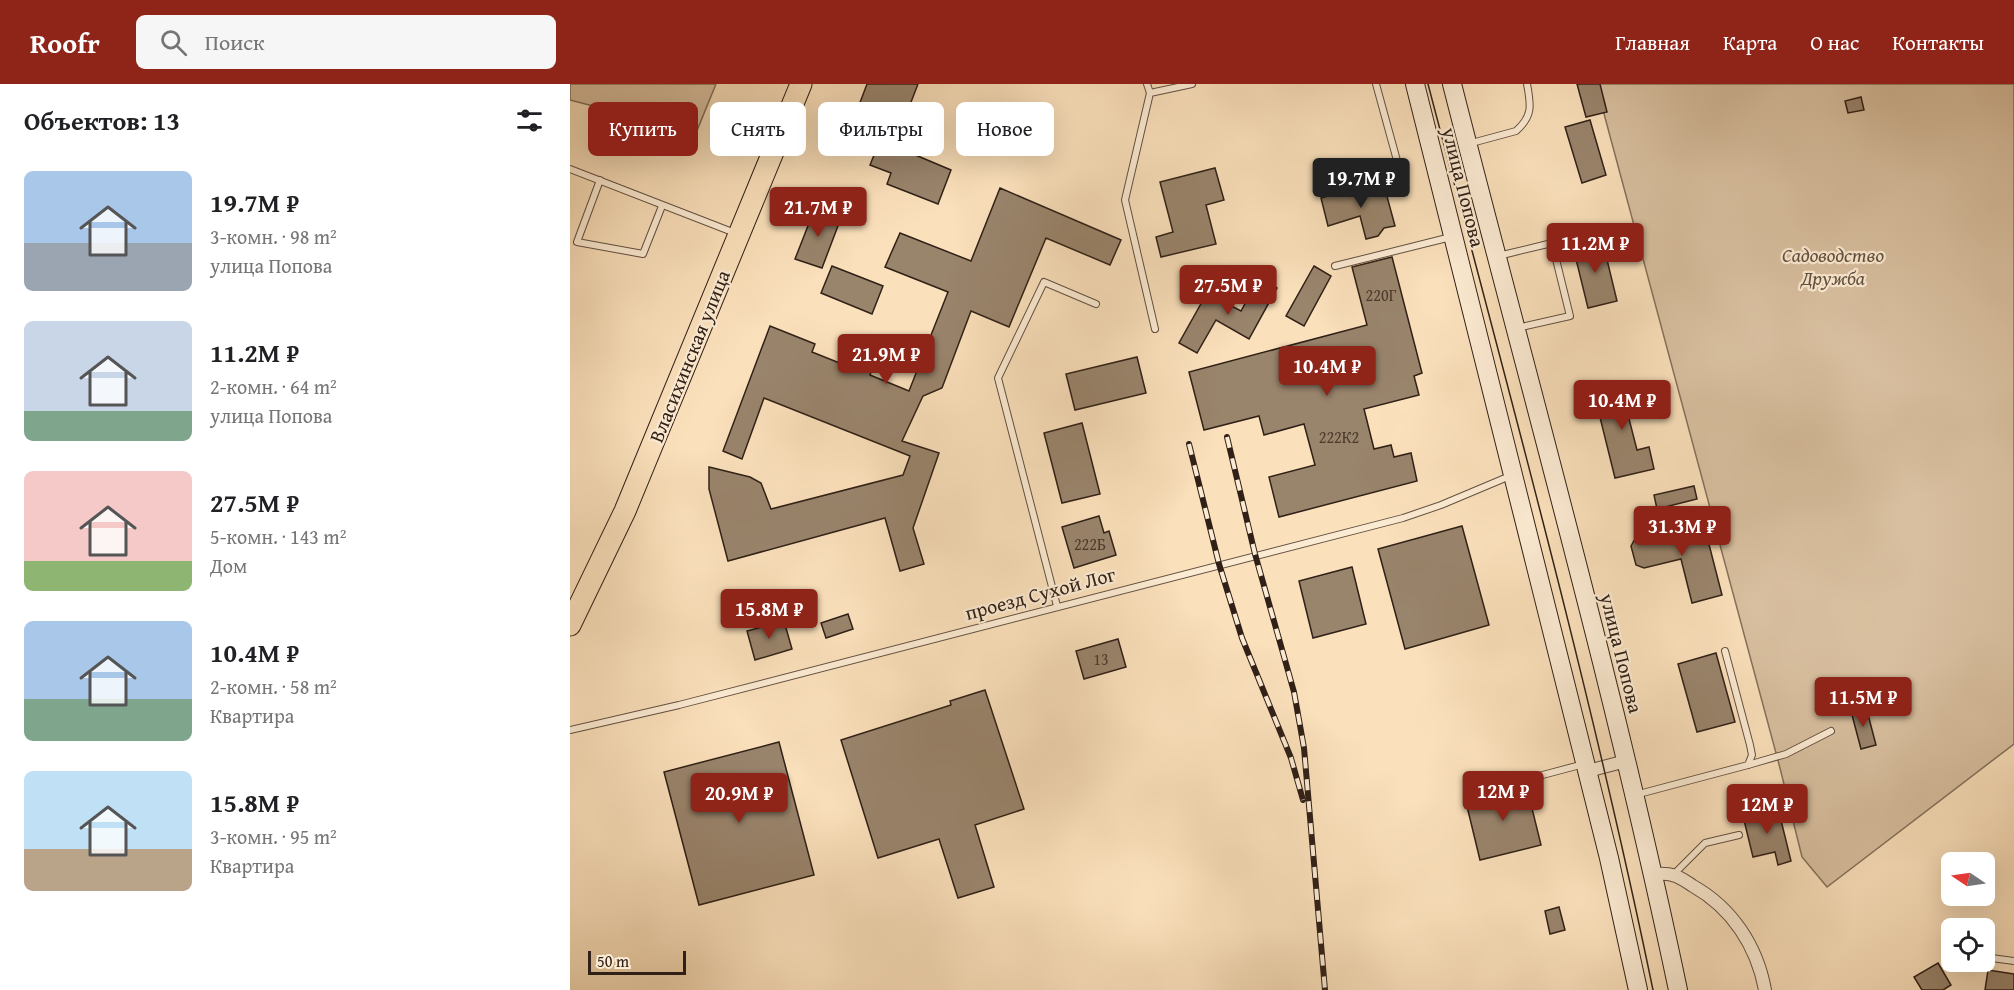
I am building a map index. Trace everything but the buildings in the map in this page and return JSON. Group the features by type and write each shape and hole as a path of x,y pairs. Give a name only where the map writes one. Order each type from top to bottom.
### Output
{"highway":[{"name":"Власихинская улица","path":"570,625 625,511 801,84"}],"main road":[{"name":"улица Попова","path":"1415,84 1587,767 1638,990"},
{"name":"улица Попова","path":"1452,84 1635,795 1678,990"}],"street":[{"path":"1587,767 1626,761"},
{"path":"1653,874 1673,875 1705,892 1731,915 1749,942 1762,974 1765,990"}],"lane":[{"path":"1147,84 1150,93 1125,200 1155,329"},
{"path":"1150,93 1192,84"},
{"path":"1376,84 1404,186"},
{"path":"1468,145 1516,131 1528,119 1532,106 1527,84"},
{"path":"570,169 739,235"},
{"path":"600,180 577,242 643,254 662,206"},
{"path":"1335,266 1453,237"},
{"path":"1497,256 1552,243 1570,316 1516,328"},
{"path":"1057,606 998,378 1044,282 1096,304"},
{"name":"проезд Сухой Лог","path":"570,730 679,705 1403,518 1514,475"},
{"path":"1725,651 1750,745 1752,755 1748,765"},
{"path":"1635,795 1786,754 1831,731"},
{"path":"1535,777 1587,767"},
{"path":"1673,875 1706,843 1739,835"},
{"path":"1995,958 2014,961"}],"green space":[{"path":"570,84 716,84 698,128 698,102 588,102 588,105 570,100"},
{"name":"Садоводство Дружба","path":"1596,84 2014,84 2014,744 1827,887 1802,857"}],"tram line":[{"path":"1428,84 1575,649 1653,990"}],"railway":[{"path":"1227,437 1255,554 1294,692 1304,748 1325,990"},
{"path":"1189,444 1219,564 1242,638 1291,758 1303,800"}]}
